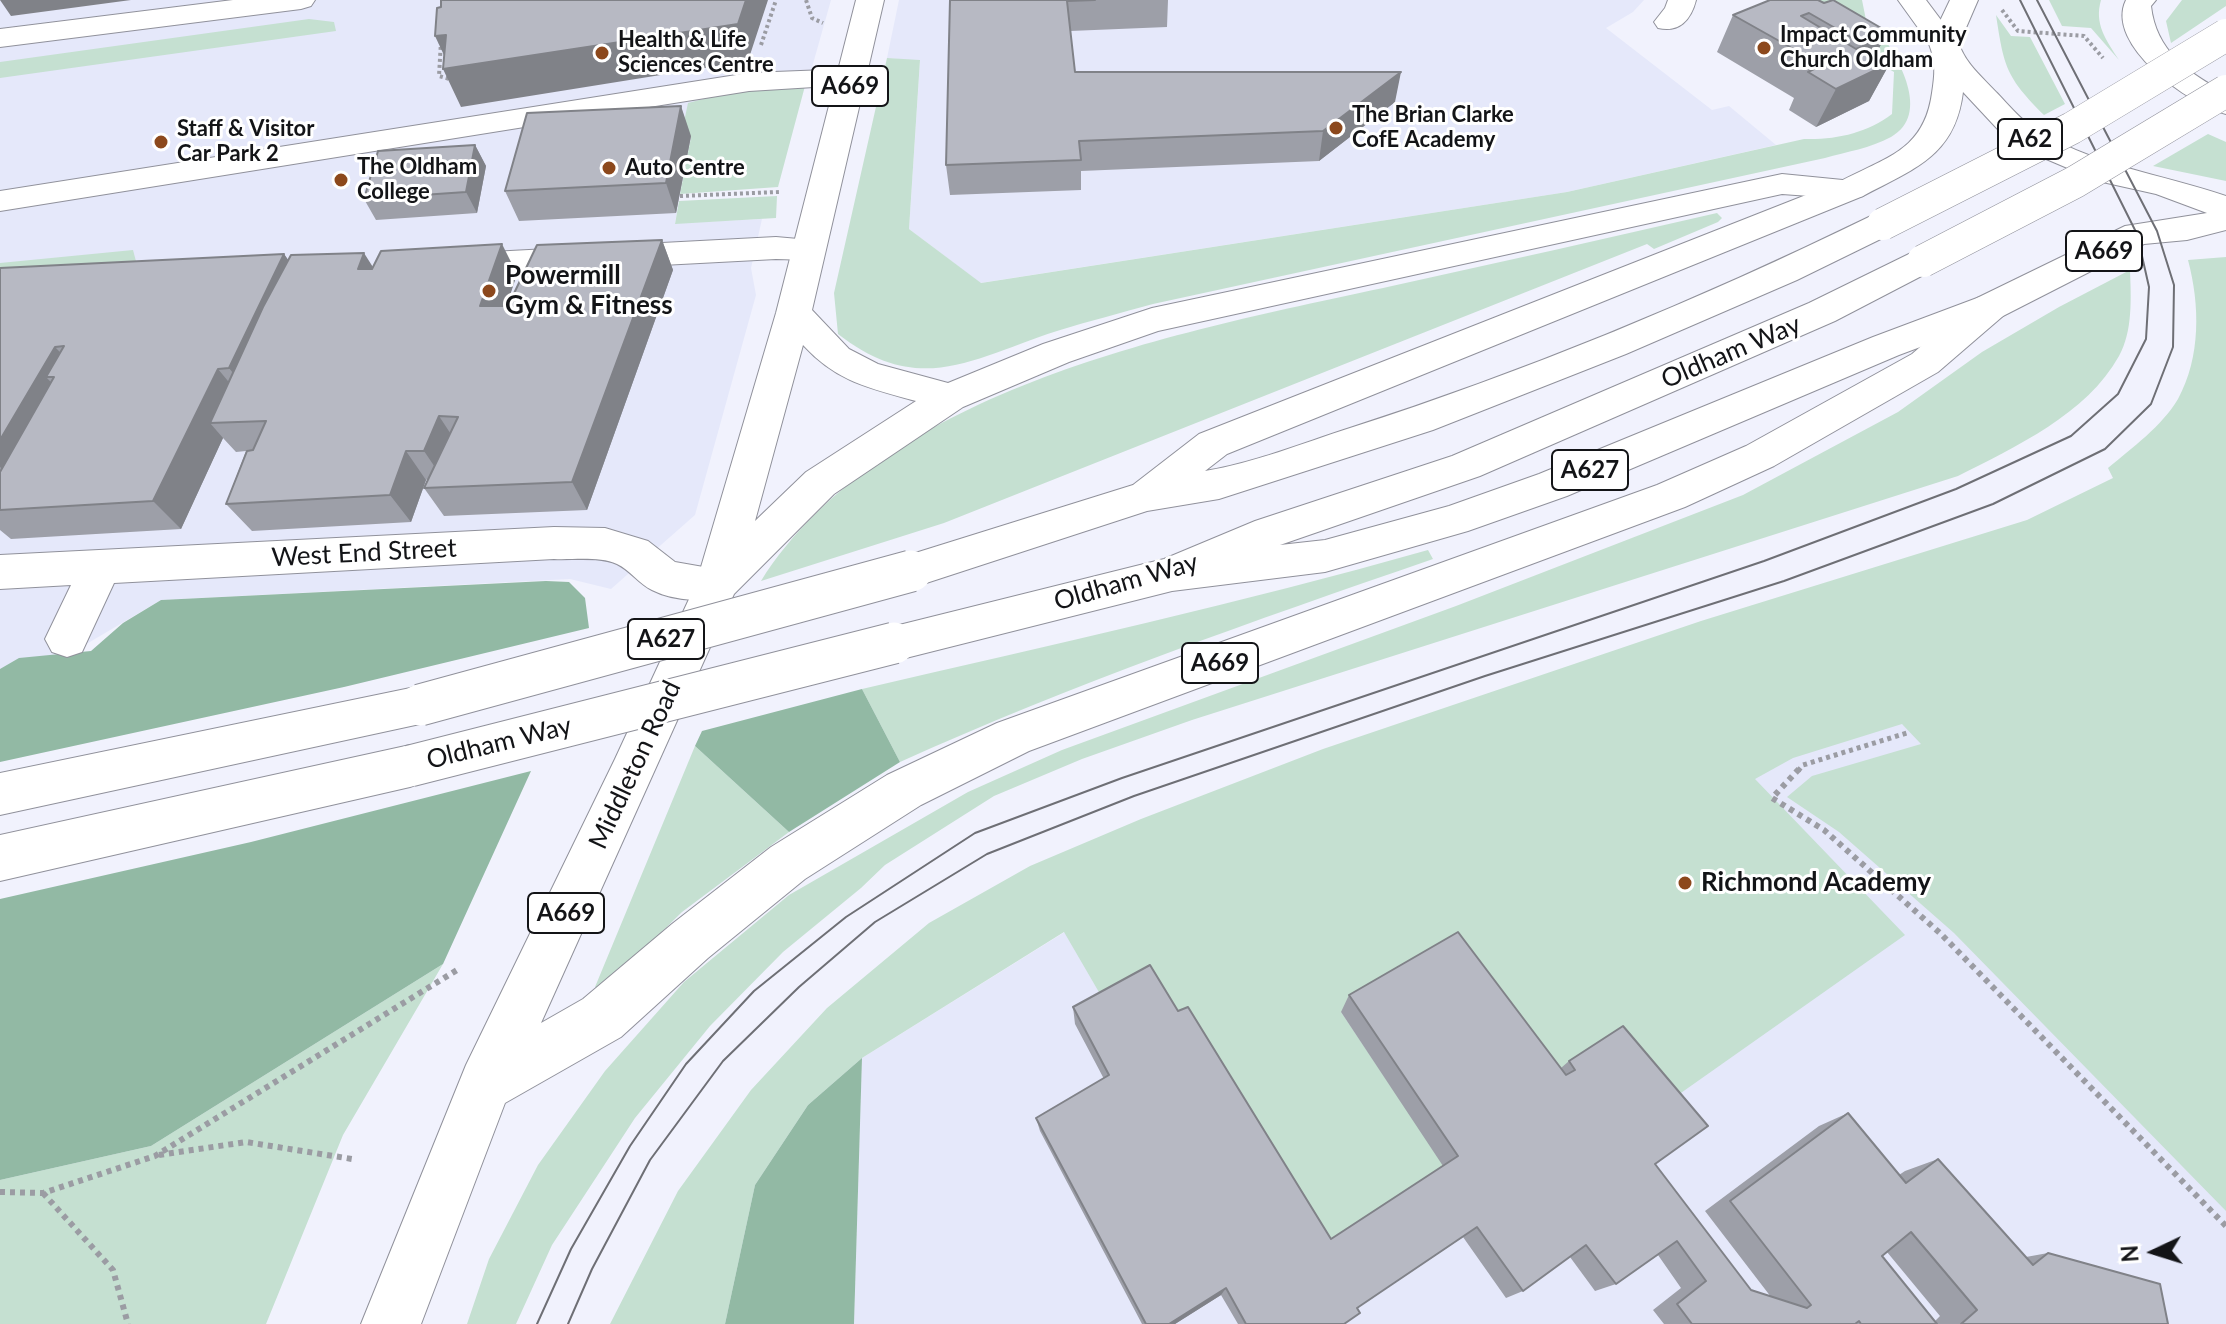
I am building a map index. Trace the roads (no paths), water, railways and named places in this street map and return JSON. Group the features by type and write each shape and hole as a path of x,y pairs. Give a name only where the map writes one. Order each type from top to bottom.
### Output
{"main road":[{"path":"0,38 301,0"},
{"path":"309,0 328,0"},
{"name":"Middleton Road","path":"391,1324 485,1084 633,771 717,584 794,313 870,0"},
{"path":"1912,0 1948,54"},
{"path":"1948,54 1964,0"},
{"path":"2142,0 2137,4 2137,20 2142,36 2155,56 2200,92 2226,105"},
{"name":"Oldham Way","path":"0,794 420,705 911,571 1146,496 1219,484 1419,420 1742,291 1883,224 2072,128 2226,35"},
{"name":"A627","path":"1146,496 1213,444 1851,189 1917,154 1936,135 1945,111 1948,54"},
{"name":"A62","path":"1948,54 2016,130 2036,143 2109,174 2164,186 2226,208"},
{"path":"0,201 749,82 852,78"},
{"name":"Oldham Way","path":"0,858 410,766 1172,574 1269,532 1466,466 1822,312 2075,182 2226,91"},
{"name":"A669","path":"717,584 820,483 950,397 1056,353 1152,320 1782,184 1851,189"},
{"name":"A669","path":"485,1084 602,1018 690,941 788,863 904,790 1013,737 1179,679 1684,490 1760,456 1925,363 1990,307 2137,234 2187,229 2226,219"},
{"path":"417,267 776,248 809,249"},
{"name":"A627","path":"1172,574 1325,556 1454,520 1553,485 1886,346 1990,307"},
{"path":"794,313 836,358 866,374 950,397"},
{"name":"West End Street","path":"0,572 554,543 605,544 633,553 665,578 717,584"},
{"path":"67,639 100,567"}],"tram line":[{"path":"537,1324 571,1249 630,1146 686,1064 754,991 846,917 975,833 1122,778 1764,561 1956,489 2071,436 2118,394 2146,339 2149,287 2137,234 2020,0"},
{"path":"568,1324 592,1269 650,1160 723,1061 799,987 875,922 987,854 1134,796 1485,676 1784,581 1993,504 2105,449 2151,404 2173,347 2174,285 2157,231 2037,0"}],"place":[{"name":"Impact Community Church Oldham","path":"1764,48"},
{"name":"Health & Life Sciences Centre","path":"602,53"},
{"name":"The Brian Clarke CofE Academy","path":"1336,128"},
{"name":"Staff & Visitor Car Park 2","path":"161,142"},
{"name":"Auto Centre","path":"609,168"},
{"name":"The Oldham College","path":"341,180"},
{"name":"Powermill Gym & Fitness","path":"489,291"},
{"name":"Richmond Academy","path":"1685,883"}]}
